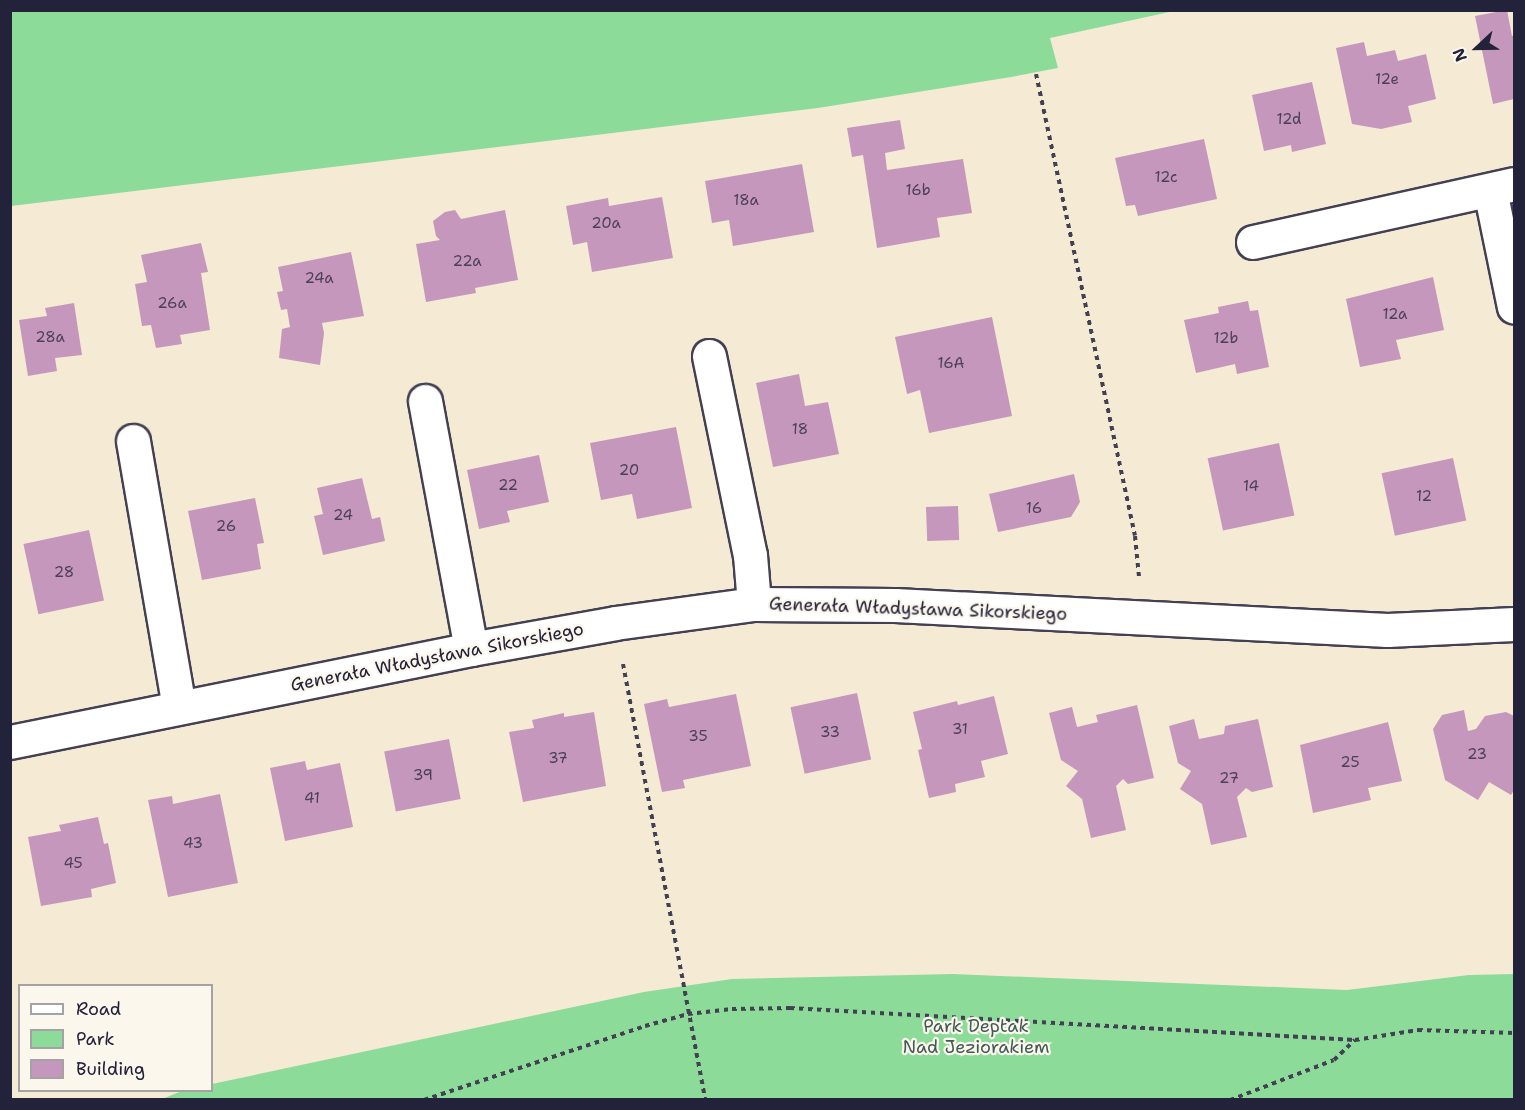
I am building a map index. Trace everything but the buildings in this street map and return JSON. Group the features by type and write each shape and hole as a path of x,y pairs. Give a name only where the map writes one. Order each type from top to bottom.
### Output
{"street":[{"path":"1253,242 1502,187 1515,307"},
{"path":"709,356 750,555 754,604"},
{"path":"425,401 471,649"},
{"path":"133,441 179,707"},
{"name":"Generała Władysława Sikorskiego","path":"10,742 471,649 615,623 754,604 895,605 1387,630 1515,624"}],"path":[{"path":"1035,74 1136,536 1140,617"},
{"path":"621,656 705,1100"},
{"path":"424,1100 688,1014 732,1009 790,1008 1355,1040 1418,1030 1515,1033"},
{"path":"1230,1100 1334,1060 1355,1040"}],"green space":[{"path":"10,11 1174,11 1050,38 1058,68 1011,77 818,108 11,206"},
{"name":"Park Deptak Nad Jeziorakiem","path":"953,974 1347,990 1469,975 1514,974 1514,1099 162,1099 180,1092 213,1092 213,1084 644,992 732,979"}]}
